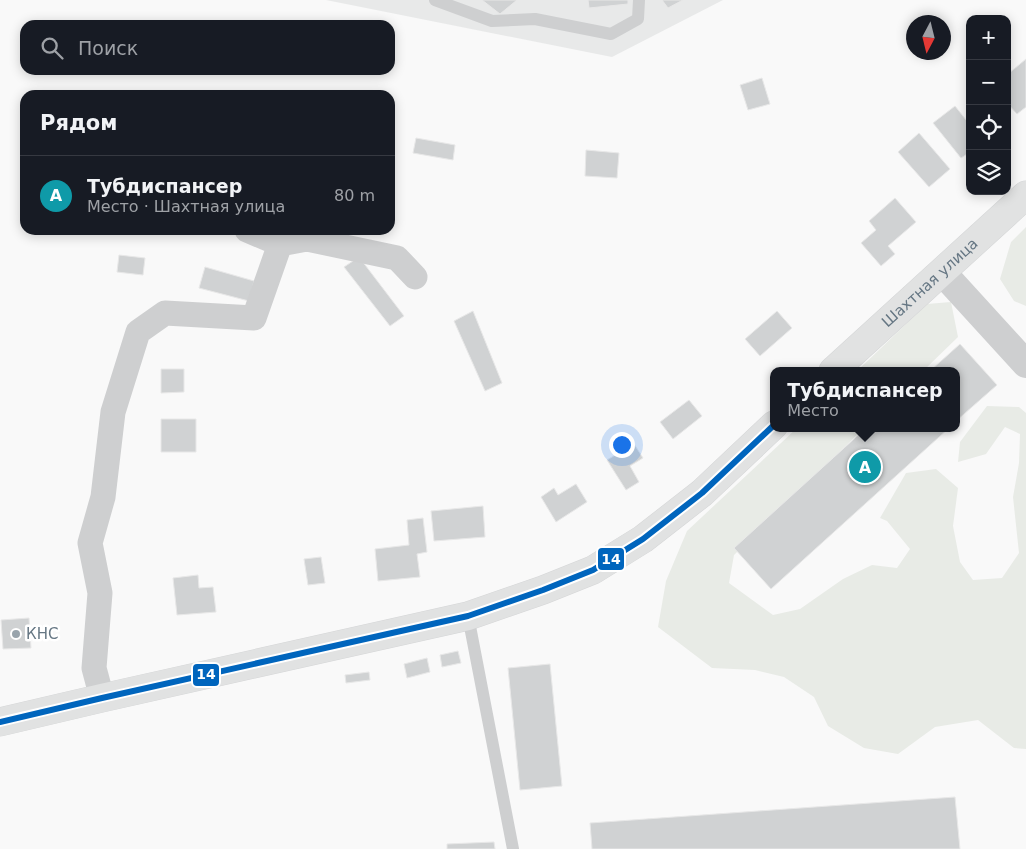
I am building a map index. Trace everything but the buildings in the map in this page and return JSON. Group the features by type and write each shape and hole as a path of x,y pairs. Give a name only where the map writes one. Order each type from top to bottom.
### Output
{"main road":[{"name":"Шахтная улица","path":"838,367 1026,195"},
{"path":"0,722 468,616 542,590 593,570 643,539 702,493 770,429"}],"street":[{"path":"259,235 280,244 307,239 397,258 415,277"},
{"path":"102,698 94,668 100,593 90,543 102,497 113,412 138,332 165,313 254,318 280,244"},
{"path":"942,272 1026,364"}],"lane":[{"path":"435,0 492,21 535,19 611,34 638,19 639,0"},
{"path":"468,616 513,849"}],"shaded area":[{"path":"326,0 723,0 612,57"},
{"path":"1026,227 1026,306 1014,301 1000,279 1011,242"},
{"path":"951,302 958,337 927,367 861,367 927,304"},
{"path":"987,406 1019,407 1026,413 1026,749 1014,748 978,720 935,727 898,754 864,748 828,726 814,697 784,677 755,670 712,668 658,627 666,581 687,531 793,432 860,432 734,555 729,583 773,615 800,609 843,579 872,565 897,568 910,549 887,521 880,518 906,473 936,469 958,488 953,526 960,562 973,580 1002,578 1019,553 1013,497 1019,463 1020,434 1005,427 986,454 958,462 960,442"}],"transit line":[{"name":"14","path":"0,722 468,616 543,590 593,570 643,539 702,493 770,429"}],"place":[{"name":"Тубдиспансер","path":"865,467"},
{"name":"КНС","path":"16,634"}]}
